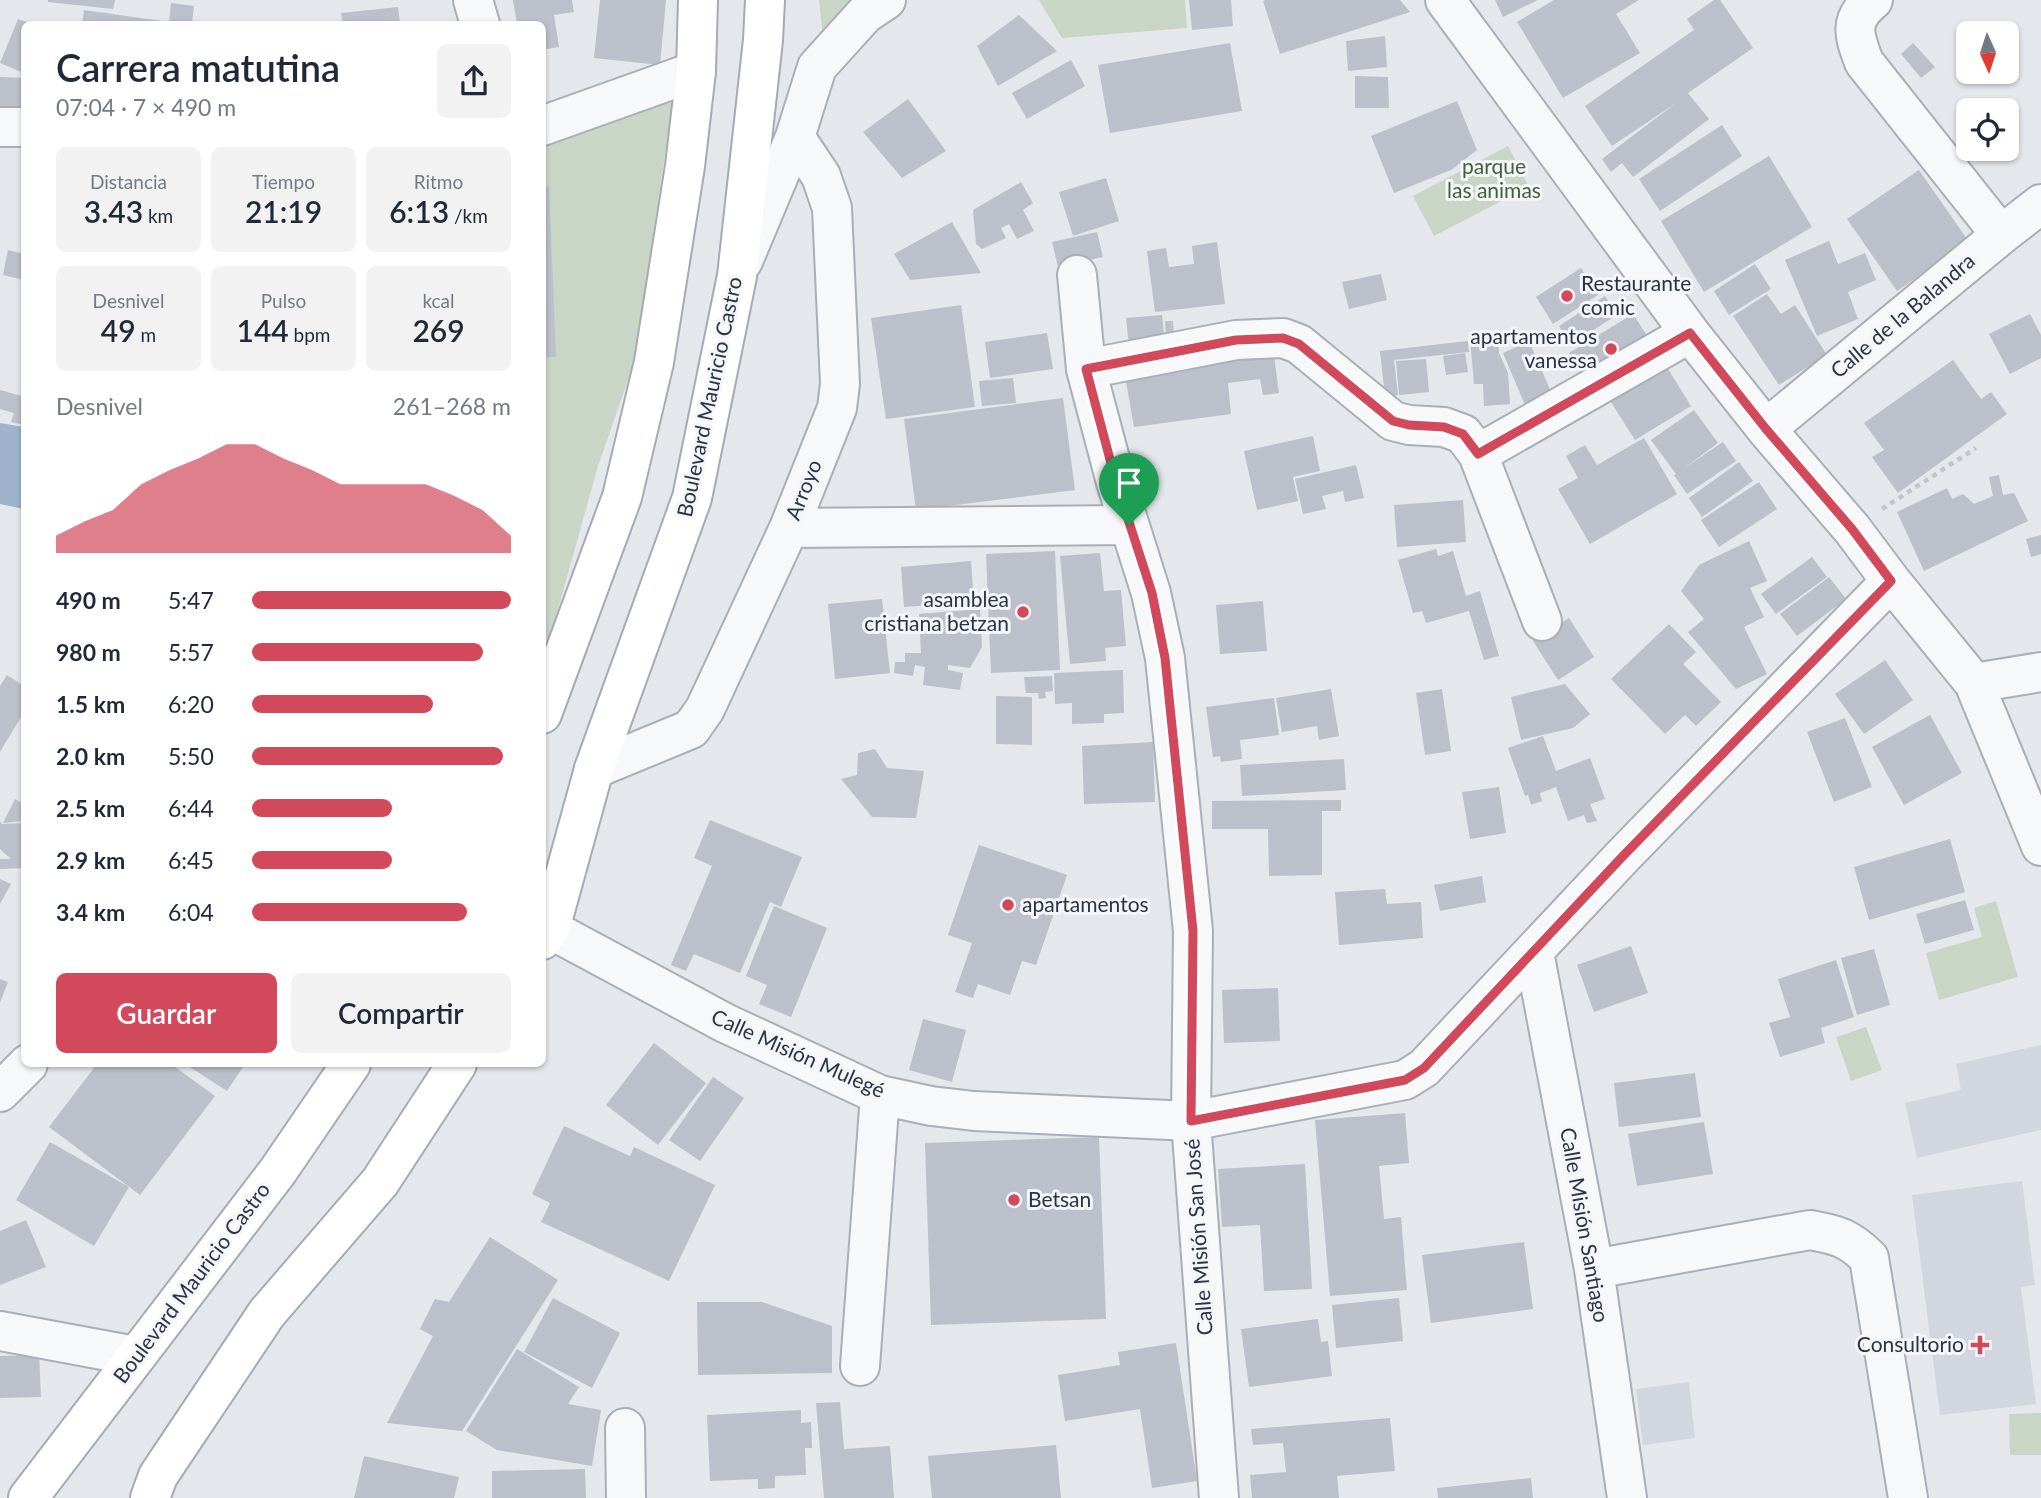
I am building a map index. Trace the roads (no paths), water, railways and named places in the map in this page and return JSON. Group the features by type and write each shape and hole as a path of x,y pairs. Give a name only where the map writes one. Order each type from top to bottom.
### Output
{"main road":[{"path":"546,703 622,497 651,376 685,166 696,71 698,0"},
{"name":"Boulevard Mauricio Castro","path":"546,934 594,769 692,498 737,276 765,0"},
{"name":"Boulevard Mauricio Castro","path":"28,1498 278,1171 349,1067"},
{"path":"150,1498 158,1476 267,1313 380,1182 455,1067"},
{"path":"55,1498 85,1423"}],"street":[{"path":"473,0 479,21"},
{"path":"737,276 795,137 817,67 864,14 886,0"},
{"path":"1445,0 1690,333 1766,429 1852,529 1974,683 2041,846"},
{"path":"1873,0 1862,9 1855,24 1856,39 1864,62 2001,235"},
{"path":"546,126 696,71"},
{"path":"0,127 21,127"},
{"name":"Arroyo","path":"594,769 691,729 705,709 789,528 837,408 840,384 832,208 821,176 795,137"},
{"name":"Calle de la Balandra","path":"1766,429 2041,205"},
{"name":"Calle Misión San José","path":"1077,275 1086,369 1116,482 1152,593 1165,658 1193,931 1191,1121 1219,1498"},
{"path":"1478,454 1690,333"},
{"path":"1086,369 1236,340 1283,338 1299,344 1393,421 1409,425 1444,427 1463,434 1478,454 1542,621"},
{"path":"789,528 1129,525"},
{"name":"Calle Misión Mulegé","path":"546,934 725,1023 880,1095 931,1106 974,1111 1191,1121 1405,1080 1424,1068 1623,856 1891,581"},
{"path":"1974,683 2041,672"},
{"name":"Calle Misión Santiago","path":"1534,952 1594,1269 1627,1498"},
{"path":"0,1092 25,1067"},
{"path":"860,1366 880,1095"},
{"path":"1594,1269 1810,1230 1838,1235 1855,1244 1869,1258 1908,1498"},
{"path":"0,1331 135,1356"},
{"path":"625,1428 626,1498"}],"water":[{"path":"0,423 21,426 21,508 0,504"}],"place":[{"name":"Restaurante comic","path":"1567,296"},
{"name":"apartamentos vanessa","path":"1611,349"},
{"name":"asamblea cristiana betzan","path":"1023,612"},
{"name":"apartamentos","path":"1008,905"},
{"name":"Betsan","path":"1014,1200"},
{"name":"Consultorio","path":"1980,1345"}],"park label":[{"name":"parque las animas","path":"1494,179"}]}
